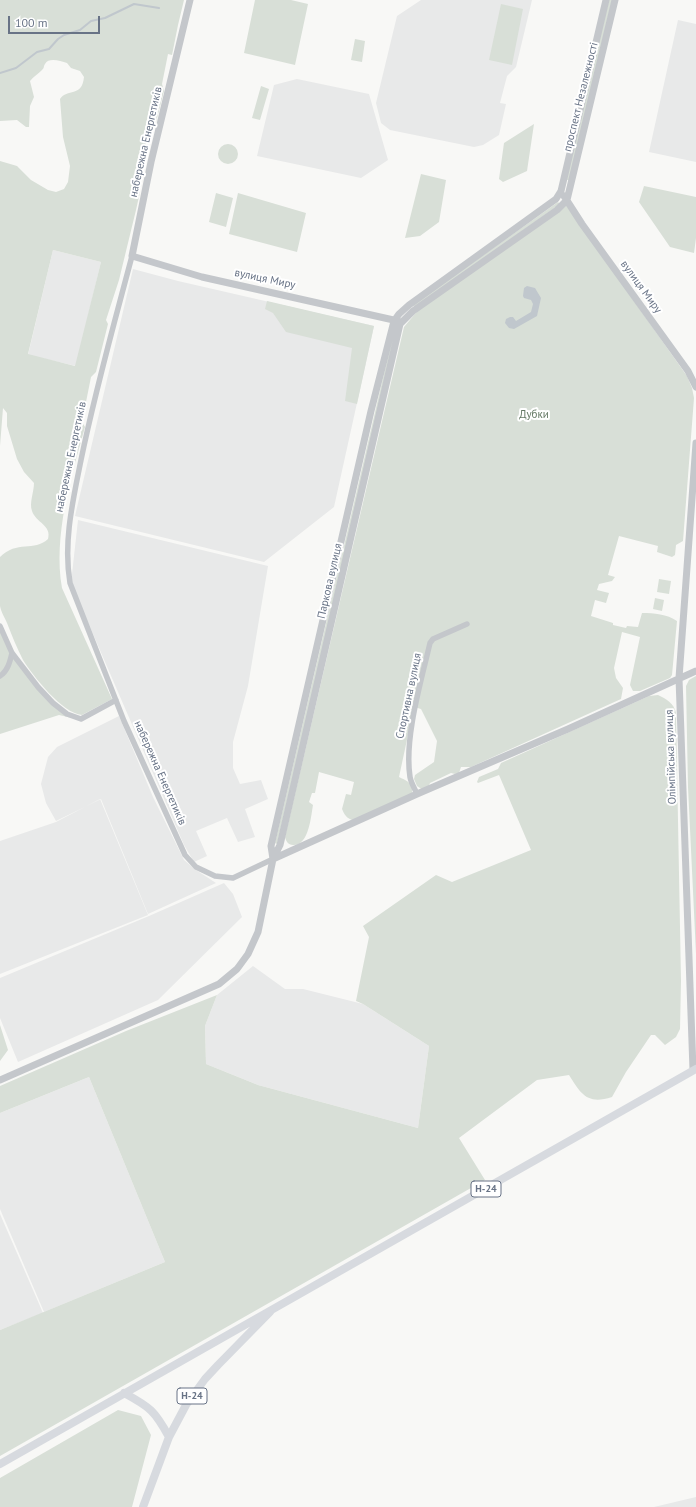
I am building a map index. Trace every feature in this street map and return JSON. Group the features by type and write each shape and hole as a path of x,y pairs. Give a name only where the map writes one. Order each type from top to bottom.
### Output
{"main road":[{"name":"Н-24","path":"143,1507 169,1437 183,1410 205,1380 275,1307 694,1069"},
{"path":"0,1464 275,1307"},
{"path":"124,1393 152,1410 169,1437"}],"street":[{"name":"набережна Енергетиків","path":"190,0 151,162 132,256 100,377 73,499 70,513 67,568 76,602 116,700 185,855 196,867 215,876 233,878 273,860"},
{"name":"проспект Незалежності","path":"561,191 606,0"},
{"name":"проспект Незалежності","path":"567,200 615,0"},
{"name":"вулиця Миру","path":"561,191 582,224 688,371 696,387"},
{"path":"394,321 408,305 552,203 561,191"},
{"name":"Паркова вулиця","path":"273,860 280,845 400,324 413,311 557,210 567,200"},
{"name":"вулиця Миру","path":"132,256 202,277 394,321 404,320"},
{"name":"Паркова вулиця","path":"273,860 271,846 369,418 394,321"},
{"name":"Олімпійська вулиця","path":"694,1069 679,678 696,443"},
{"name":"Спортивна вулиця","path":"417,794 410,778 408,751 417,700 430,643 433,639 467,624"},
{"path":"0,626 12,653 38,688 67,714 81,719 116,700"},
{"path":"0,676 8,667 12,653"},
{"path":"0,1080 219,984 237,969 248,954 258,932 273,860 417,794 561,732 696,671"}],"shaded area":[{"path":"421,0 532,0 516,67 507,76 500,103 506,104 499,135 483,145 474,147 390,130 381,123 376,103 397,16"},
{"path":"678,20 696,24 696,162 649,152"},
{"path":"297,79 369,94 388,160 361,178 257,156 274,85"},
{"path":"53,250 101,262 76,366 28,355"},
{"path":"133,269 178,281 374,326 334,507 264,562 75,516"},
{"path":"527,286 535,288 541,298 537,316 514,329 509,328 505,323 506,319 513,317 516,321 531,312 533,304 531,300 524,298 523,296 524,288"},
{"path":"78,520 268,566 248,686 233,742 233,768 240,784 261,780 268,799 245,809 255,837 238,842 227,818 196,831 207,856 194,862 184,845 71,583"},
{"path":"119,716 153,797 184,860 216,883 148,914 101,799 56,821 46,803 41,784 48,757 57,747"},
{"path":"100,799 148,915 0,974 0,841 56,822"},
{"path":"224,883 233,894 242,917 158,1000 18,1062 0,1018 0,978"},
{"path":"253,966 285,989 303,989 363,1004 429,1046 418,1128 258,1085 206,1064 205,1026 217,995"},
{"path":"89,1077 165,1262 44,1312 0,1209 0,1113"},
{"path":"0,1214 43,1313 0,1330"},
{"path":"696,1497 696,1507 654,1507"}],"green space":[{"path":"0,0 184,0 172,55 168,54 162,84 164,91 155,126 149,129 138,181 140,192 119,280 106,320 108,324 96,372 91,377 82,422 85,427 69,486 62,527 60,568 62,588 112,699 82,715 74,713 57,701 34,675 23,660 0,606 0,557 6,552 19,547 43,543 48,539 49,534 46,527 32,511 31,505 34,483 24,472 17,459 7,426 7,413 3,408 0,446 0,161 17,166 31,180 48,190 56,192 64,189 68,182 70,166 63,137 60,99 66,94 80,88 83,84 84,77 80,71 71,68 67,63 55,60 47,62 42,70 30,81 34,97 30,106 29,127 26,127 17,120 0,121","holes":["53,250 101,262 75,366 28,354"]},
{"path":"255,0 291,0 308,4 295,65 244,53"},
{"path":"609,0 612,0 569,180 566,180"},
{"path":"501,4 523,9 512,65 489,60"},
{"path":"355,39 365,41 362,62 351,60"},
{"path":"261,86 269,89 260,120 252,118"},
{"path":"534,124 527,171 503,182 499,179 504,143"},
{"path":"228,144 235,147 238,154 235,161 228,164 221,161 218,154 221,147"},
{"path":"421,174 446,180 439,222 420,236 405,238"},
{"path":"644,186 696,197 696,238 694,253 670,247 639,202"},
{"path":"216,193 233,198 226,227 209,222"},
{"path":"238,193 306,213 297,252 229,234"},
{"path":"558,202 560,204 415,307 413,305"},
{"name":"Дубки","path":"566,205 687,376 692,388 694,398 683,541 676,545 675,555 672,557 657,552 658,546 619,536 608,575 615,577 612,581 599,584 597,590 609,593 606,603 595,600 591,616 613,623 613,625 626,628 627,626 638,627 642,613 660,614 677,621 672,675 670,678 640,691 633,691 630,685 640,637 622,632 614,668 616,678 623,688 621,699 471,767 461,767 459,773 451,773 430,783 428,788 423,790 417,786 414,779 415,775 434,762 437,741 421,709 414,707 399,777 411,785 412,794 353,820 346,816 342,809 346,794 351,795 354,782 319,772 315,793 312,793 309,802 313,805 306,836 303,841 298,844 290,844 285,837 404,327 420,308"},
{"path":"267,301 374,326 357,404 345,401 352,348 286,332 273,313 265,309"},
{"path":"392,339 395,340 277,844 275,843"},
{"path":"659,579 671,581 669,594 657,592"},
{"path":"655,598 664,600 662,611 653,609"},
{"path":"0,624 7,642 41,691 72,718 59,715 0,734"},
{"path":"696,676 696,954 688,787 686,686 689,680"},
{"path":"658,695 672,704 676,713 681,981 680,1029 676,1037 665,1045 655,1035 651,1035 626,1072 612,1097 596,1100 591,1099 577,1088 569,1075 537,1080 459,1138 485,1180 0,1456 0,1330 165,1262 89,1077 0,1113 0,1086 126,1031 217,995 205,1026 206,1064 258,1085 418,1128 429,1046 356,1001 369,937 363,926 436,875 452,882 531,850 499,775 478,783 479,777 498,769 501,763 649,696"},
{"path":"0,1025 8,1050 0,1061"},
{"path":"118,1410 141,1416 151,1435 132,1507 0,1507 0,1478"}],"waterway":[{"path":"0,73 16,68 37,52 49,49 64,35 80,30 91,21 105,18 134,4 159,8"}]}
